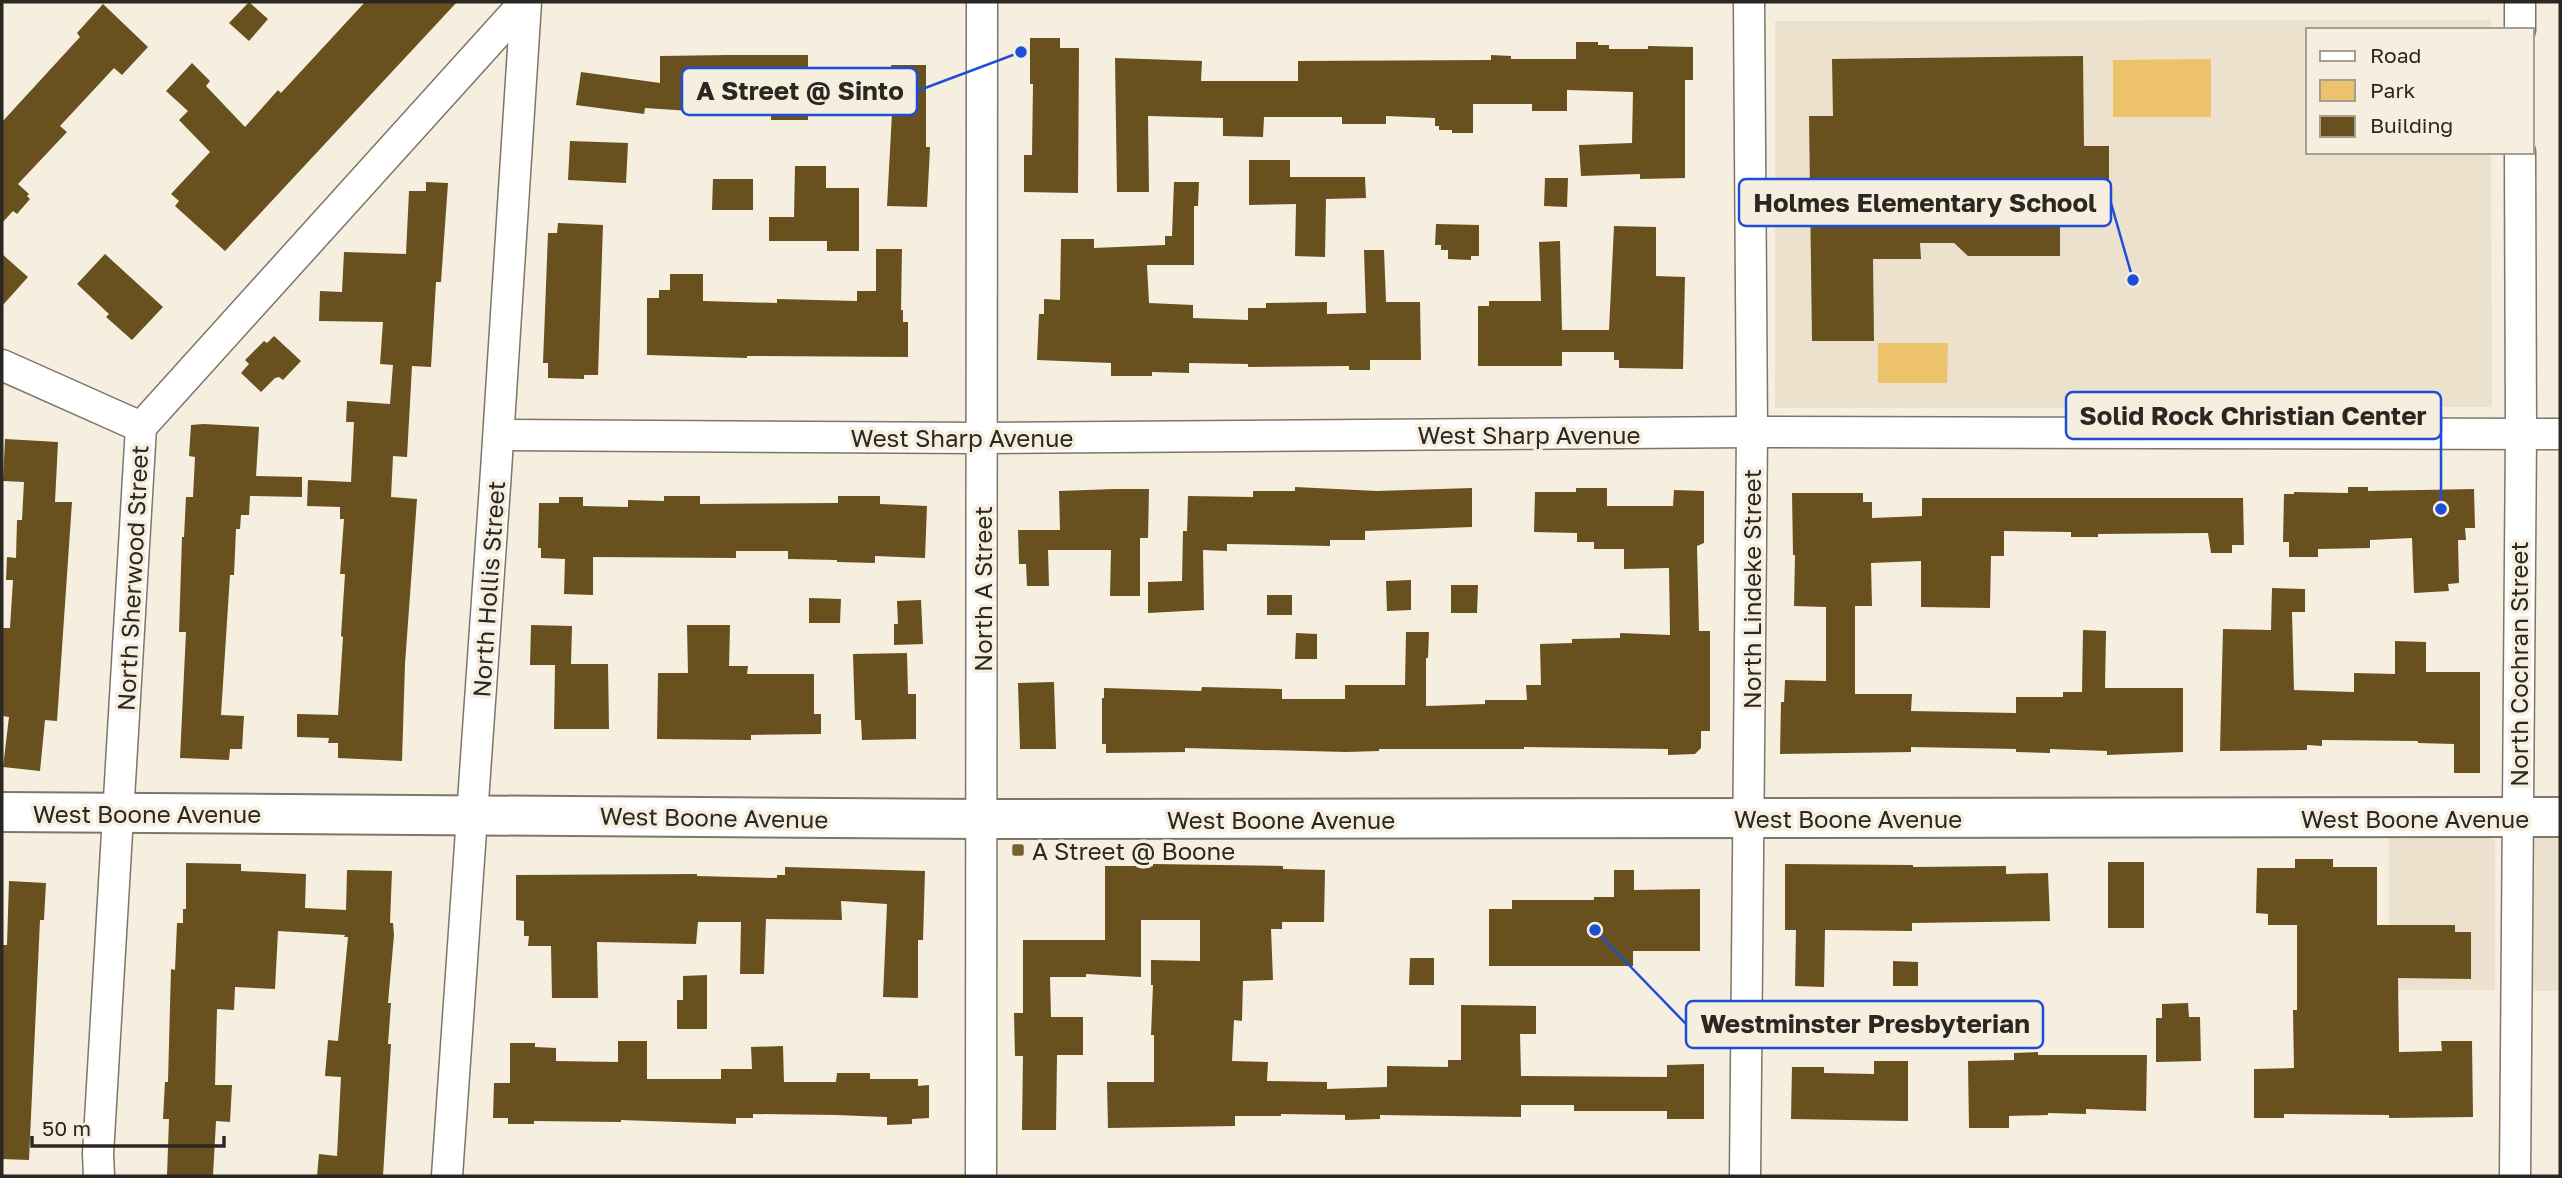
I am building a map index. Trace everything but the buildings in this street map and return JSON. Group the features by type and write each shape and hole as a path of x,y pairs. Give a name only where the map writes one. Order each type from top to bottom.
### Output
{"main road":[{"name":"West Boone Avenue","path":"2,812 982,819 2560,817"}],"street":[{"name":"North Sherwood Street","path":"99,1176 117,813 141,427 526,2"},
{"name":"North Hollis Street","path":"447,1176 499,435 526,2"},
{"name":"North A Street","path":"981,1176 982,2"},
{"name":"North Lindeke Street","path":"1745,1176 1752,432 1749,2"},
{"path":"2520,2 2520,28"},
{"name":"North Cochran Street","path":"2515,1176 2521,435 2520,154"},
{"path":"2,365 141,427"},
{"name":"West Sharp Avenue","path":"499,435 982,438 1752,432 2560,435"}],"shaded area":[{"path":"2491,20 2491,28 2306,28 2306,154 2491,154 2492,407 1775,408 1775,21"},
{"path":"2560,833 2560,991 2531,991 2531,844 2537,835"},
{"path":"2389,835 2491,836 2495,840 2495,990 2389,990"}],"green space":[{"path":"2211,59 2211,117 2113,117 2113,60"},
{"path":"1878,343 1948,343 1947,383 1878,383"}],"place":[{"name":"A Street @ Sinto","path":"1021,52"},
{"name":"Holmes Elementary School","path":"2133,280"},
{"name":"Solid Rock Christian Center","path":"2441,509"},
{"name":"A Street @ Boone","path":"1018,850"},
{"name":"Westminster Presbyterian","path":"1595,930"}]}
